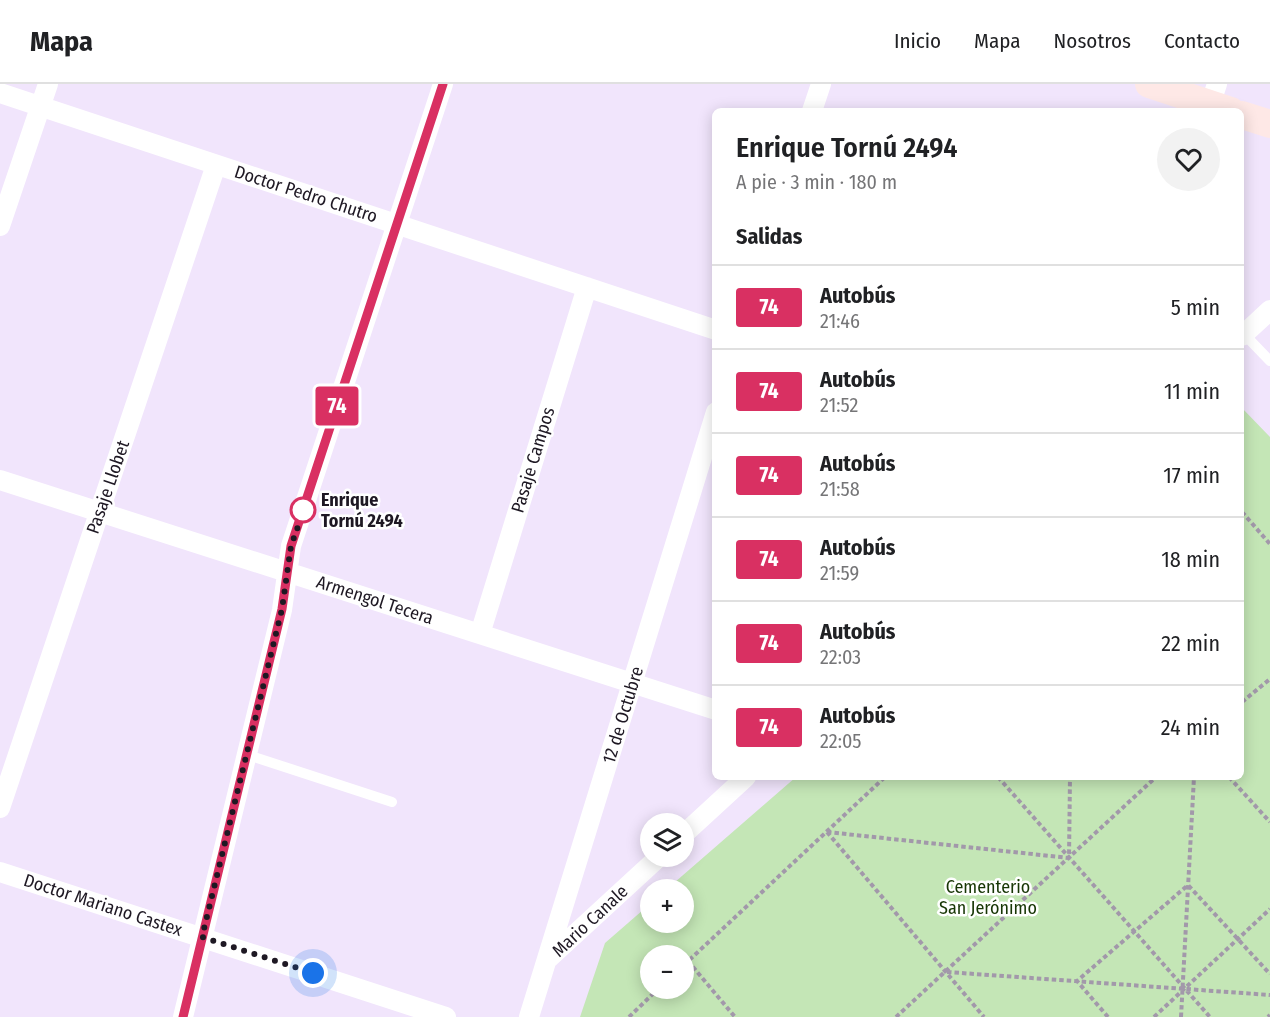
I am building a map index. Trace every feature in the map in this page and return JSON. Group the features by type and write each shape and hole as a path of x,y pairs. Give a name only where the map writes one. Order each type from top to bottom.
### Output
{"main road":[{"path":"1149,84 1216,103"},
{"path":"1244,116 1270,124"}],"street":[{"path":"0,226 48,84"},
{"path":"183,1017 282,609 291,546 443,84"},
{"path":"813,108 821,84"},
{"name":"Doctor Pedro Chutro","path":"0,93 712,329"},
{"name":"Pasaje Llobet","path":"0,808 216,165"},
{"name":"Pasaje Campos","path":"480,633 587,287"},
{"path":"1244,334 1270,310"},
{"name":"12 de Octubre","path":"529,1017 712,425"},
{"name":"Armengol Tecera","path":"0,480 712,709"},
{"path":"694,825 743,780"},
{"name":"Mario Canale","path":"546,961 648,867"},
{"name":"Doctor Mariano Castex","path":"0,872 446,1017"}],"lane":[{"path":"1244,336 1270,361"},
{"path":"245,754 392,802"}],"path":[{"path":"1244,514 1270,544"},
{"path":"1244,700 1270,679"},
{"path":"694,956 882,780"},
{"path":"1001,780 1210,1017"},
{"path":"1069,858 1070,780"},
{"path":"896,1017 1153,780"},
{"path":"1181,1017 1194,780"},
{"path":"1232,780 1270,822"},
{"path":"1263,814 1270,809"},
{"path":"827,832 1069,858"},
{"path":"827,832 984,1017"},
{"path":"1077,981 1188,885"},
{"path":"1188,885 1270,974"},
{"path":"1154,1017 1270,909"},
{"path":"694,972 735,1017"},
{"path":"946,972 1270,995"},
{"path":"1077,981 1108,1017"},
{"path":"629,1017 648,999"}],"green space":[{"name":"Cementerio San Jerónimo","path":"1244,410 1270,437 1270,1017 580,1017 605,943 640,913 640,933 694,933 694,879 679,879 793,780 1244,780"}],"bus line":[{"name":"74","path":"183,1017 282,609 291,546 443,84"}],"place":[{"name":"Enrique Tornú 2494","path":"303,510"}],"route":[{"path":"303,510 306,504 291,546 282,609 202,937 313,973"}]}
